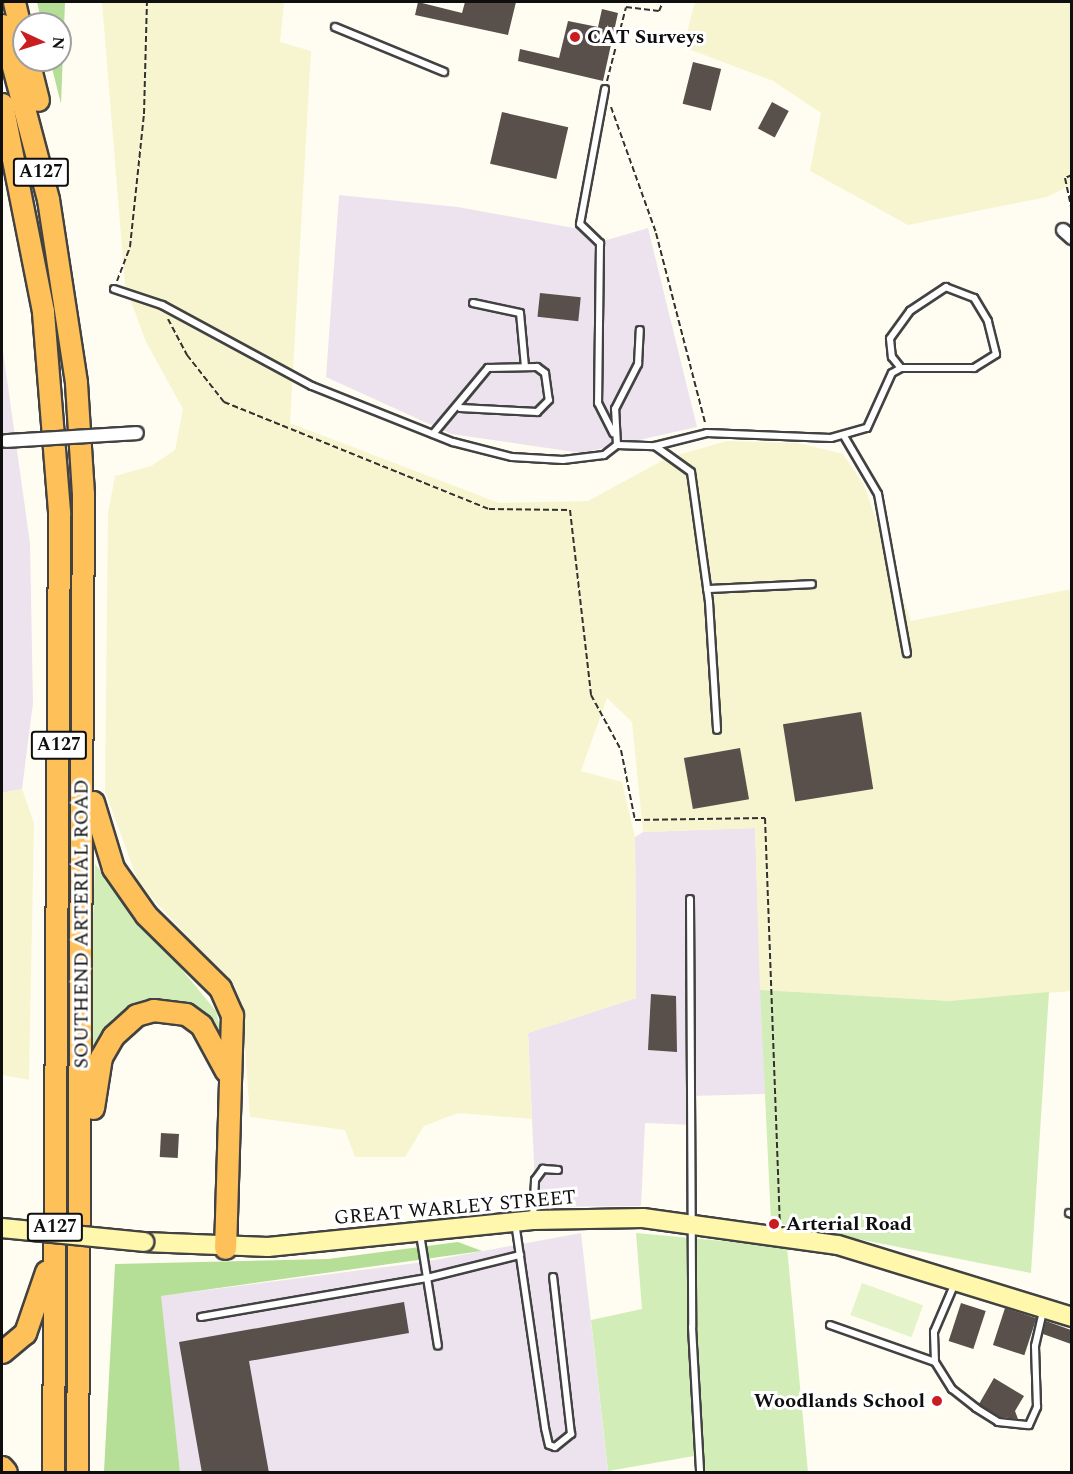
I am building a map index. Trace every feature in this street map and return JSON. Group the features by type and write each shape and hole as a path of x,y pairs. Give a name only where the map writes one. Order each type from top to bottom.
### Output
{"highway":[{"name":"SOUTHEND ARTERIAL ROAD","path":"2,25 48,199 69,322 83,495 84,711 77,1473"},
{"path":"31,72 61,201 69,322"},
{"name":"SOUTHEND ARTERIAL ROAD","path":"2,104 26,214 49,363 60,562 52,1473"},
{"path":"2,158 49,363"},
{"path":"84,711 94,810 112,868 146,915 220,988 232,1016 227,1074 225,1248"},
{"path":"79,1319 96,1080 113,1036 136,1015 153,1010 186,1014 214,1042 227,1074"},
{"path":"2,1352 26,1333 42,1287 49,1257 56,1128"},
{"path":"2,1467 6,1473"}],"main road":[{"name":"GREAT WARLEY STREET","path":"2,1228 225,1248 524,1221 693,1222 838,1245 1071,1317"}],"street":[{"path":"4,440 137,433"}],"lane":[{"path":"335,27 444,72"},
{"path":"605,89 580,224 600,243 598,403 618,445"},
{"path":"114,289 162,305 312,386 433,434 512,457 563,460 604,455 618,445 655,446 707,433 844,436 867,428 888,379 901,368 974,368 988,362 996,354 994,341 974,298 946,287 910,311 890,339 892,357 901,368"},
{"path":"473,303 520,313 525,367"},
{"path":"614,435 615,409 638,364 640,330"},
{"path":"433,434 460,408 488,368 525,367 545,373 549,400 537,412 460,408"},
{"path":"844,436 878,494 907,653"},
{"path":"655,446 691,472 707,589 717,730"},
{"path":"707,589 812,584"},
{"path":"690,899 693,1222 700,1473"},
{"path":"553,1277 571,1434 555,1447 549,1445 545,1428 520,1255 524,1221 535,1180 543,1169 558,1170"},
{"path":"419,1231 438,1346"},
{"path":"201,1317 427,1278 520,1255"},
{"path":"957,1280 934,1332 935,1362 952,1389 998,1422 1029,1425 1037,1407 1035,1346 1043,1308"},
{"path":"830,1325 935,1362"}],"path":[{"path":"114,289 130,247 144,114 147,2"},
{"path":"663,2 659,11 626,7 605,89 656,233 707,433"},
{"path":"1071,175 1065,178 1071,210"},
{"path":"162,305 187,355 224,402 489,509 570,510 591,696 621,750 635,820 765,818 781,1236"}],"shaded area":[{"path":"102,2 284,2 280,42 311,51 290,423 499,503 588,501 667,458 727,441 798,443 843,454 864,485 911,621 1071,589 1071,991 949,1001 760,990 755,828 643,832 632,722 607,698 581,771 622,782 635,837 636,998 528,1033 532,1119 458,1113 424,1126 405,1157 355,1157 345,1130 250,1117 243,1020 231,984 139,884 105,791 108,513 115,476 151,466 175,450 183,409 146,342 125,285"},
{"path":"695,2 1071,2 1071,185 1047,197 908,225 810,171 821,113 773,81 683,47"},
{"path":"339,195 458,207 590,231 600,242 648,228 697,427 581,453 451,434 326,377"},
{"path":"2,344 30,543 33,703 22,789 2,793"},
{"path":"22,789 34,823 29,1080 2,1075 2,793"},
{"path":"755,828 765,1094 692,1096 694,1125 645,1123 641,1206 536,1207 528,1033 636,998 635,837 643,832"},
{"path":"581,1233 608,1472 180,1472 160,1296 424,1262"}],"green space":[{"path":"37,2 65,2 65,12 39,12"},
{"path":"53,72 62,72 61,104"},
{"path":"95,864 216,1011 223,1040 205,1016 187,1004 151,999 112,1019 88,1058"},
{"path":"760,990 949,1001 1049,992 1031,1273 771,1222"},
{"path":"636,1233 787,1247 808,1472 702,1472 700,1455 608,1471 591,1320 642,1309"},
{"path":"458,1242 482,1251 161,1296 180,1472 104,1472 115,1264 328,1259"},
{"path":"862,1283 923,1305 911,1337 850,1315"}],"building":[{"path":"418,2 462,13 465,2 516,2 508,35 415,15"},
{"path":"602,9 618,13 603,81 518,61 520,49 559,58 568,21 598,27"},
{"path":"693,62 721,69 711,111 683,104"},
{"path":"772,102 789,111 775,137 758,128"},
{"path":"502,112 568,127 556,179 490,164"},
{"path":"540,293 581,297 578,321 537,317"},
{"path":"861,712 873,789 795,801 783,724"},
{"path":"740,748 749,799 693,809 684,758"},
{"path":"651,994 676,996 677,1052 648,1050"},
{"path":"161,1133 179,1134 178,1158 160,1157"},
{"path":"404,1302 409,1333 249,1361 269,1473 202,1473 179,1342"},
{"path":"961,1303 986,1311 973,1349 949,1341"},
{"path":"1005,1308 1036,1318 1024,1355 993,1345"},
{"path":"1046,1321 1071,1330 1071,1344 1043,1334"},
{"path":"994,1378 1024,1396 1015,1411 1018,1419 1000,1417 979,1404"}],"place":[{"name":"CAT Surveys","path":"575,37"},
{"name":"Arterial Road","path":"774,1224"},
{"name":"Woodlands School","path":"937,1401"}]}
